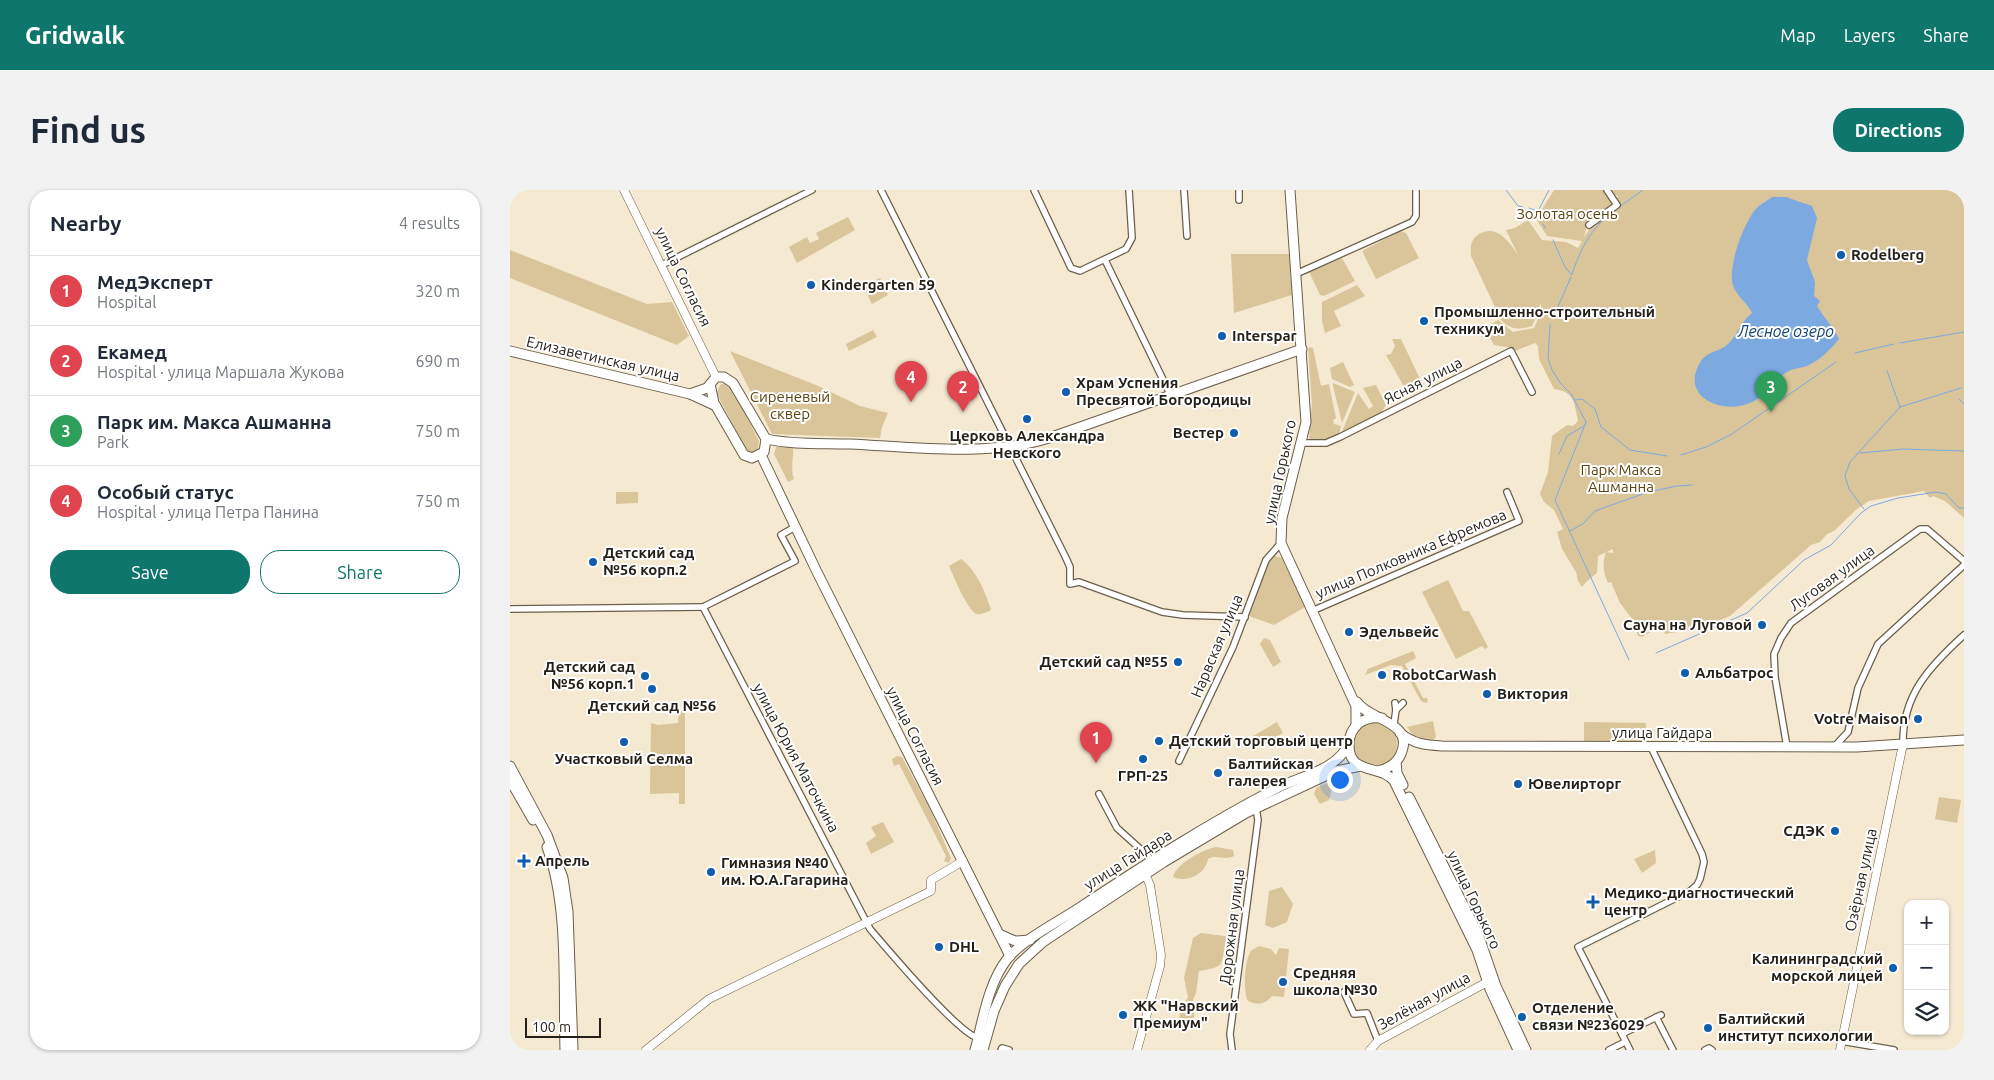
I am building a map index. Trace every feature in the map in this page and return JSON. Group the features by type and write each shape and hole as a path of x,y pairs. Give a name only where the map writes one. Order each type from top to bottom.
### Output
{"main road":[{"name":"улица Горького","path":"1290,190 1306,422 1282,518 1281,544 1350,691 1356,709 1356,726 1349,743"},
{"path":"766,439 912,447 1010,447 1044,440 1302,349"},
{"name":"Елизаветинская улица","path":"510,351 690,394 716,406"},
{"path":"716,377 724,377 733,383 766,439 764,452 761,455 752,458 744,455 716,406 710,384 716,377"},
{"name":"Елизаветинская улица","path":"690,394 700,392 710,384"},
{"name":"улица Согласия","path":"761,455 795,527 1010,956"},
{"name":"улица Горького","path":"1350,691 1364,710 1394,724 1400,733 1403,745 1398,758 1397,773 1478,934 1490,980 1518,1050"},
{"path":"1356,726 1368,719 1382,718"},
{"name":"улица Гайдара","path":"1400,733 1421,745"},
{"name":"улица Гайдара","path":"1398,758 1410,748 1421,745 1833,747 1964,740"},
{"path":"1349,743 1351,755 1361,766"},
{"name":"улица Гайдара","path":"975,1050 989,996 1010,956 1032,939 1152,861 1249,802 1337,761 1344,754 1349,743"},
{"path":"1378,771 1386,769 1398,758"},
{"path":"510,766 552,846 562,890 573,1050"},
{"name":"улица Горького","path":"1361,766 1391,777 1526,1050"},
{"name":"улица Гайдара","path":"983,1050 999,997 1019,964 1043,942 1227,824 1336,770 1361,766"},
{"path":"510,780 544,840 562,890 561,920 565,1050"},
{"path":"1000,934 1018,941 1032,939"},
{"path":"1010,956 1019,964"}],"street":[{"name":"улица Согласия","path":"624,190 716,377"},
{"path":"662,265 812,190"},
{"path":"881,190 1065,556 1070,567 1070,584 1079,582 1162,612 1183,615 1245,617"},
{"path":"1034,190 1071,268 1083,270 1126,249 1132,238 1129,190"},
{"path":"1184,190 1187,236"},
{"path":"1239,190 1239,200"},
{"path":"1296,274 1412,222 1416,216 1416,190"},
{"path":"1589,225 1617,205 1607,190"},
{"path":"1105,260 1171,396"},
{"name":"Ясная улица","path":"1302,443 1326,443 1340,438 1511,351 1532,392"},
{"name":"улица Полковника Ефремова","path":"1312,611 1519,521 1507,492"},
{"path":"510,609 703,607 795,561 781,535 795,527"},
{"name":"Луговая улица","path":"1787,747 1775,677 1774,654 1780,638 1791,623 1920,529 1927,529 1964,561"},
{"name":"Нарвская улица","path":"1179,761 1208,704 1245,617 1266,560 1281,544"},
{"path":"1833,747 1848,732 1858,688 1878,644 1964,566"},
{"name":"улица Юрия Маточкина","path":"703,607 870,929 946,1012 971,1035 978,1038"},
{"path":"1903,744 1913,693 1935,661 1964,636"},
{"path":"1396,710 1404,702"},
{"path":"1394,724 1395,703"},
{"name":"Озёрная улица","path":"1840,1050 1903,744"},
{"path":"1630,1050 1578,947 1690,891 1697,886 1704,862 1702,854 1651,747"},
{"path":"1099,794 1117,828 1152,861"},
{"name":"Дорожная улица","path":"1232,1050 1230,1034 1258,820 1256,808"},
{"path":"646,1050 709,999 931,891 931,880 963,861"},
{"path":"1137,1050 1160,955 1150,885 1146,876"},
{"name":"Зелёная улица","path":"1370,1050 1378,1041 1490,980"},
{"path":"1344,992 1354,1014 1366,1013 1378,1041"},
{"path":"1622,1034 1659,1016 1673,1050"},
{"path":"1841,1041 1894,1050"},
{"path":"1609,1050 1625,1042"},
{"path":"1705,1050 1709,1048 1712,1050"},
{"path":"1002,1049 1009,1050"}],"green space":[{"name":"Парк Макса Ашманна","path":"1554,190 1605,190 1613,203 1588,221 1584,237 1595,221 1614,206 1618,195 1616,196 1611,190 1964,190 1964,518 1945,501 1933,496 1930,498 1924,491 1869,501 1857,509 1834,531 1827,534 1820,542 1811,545 1730,616 1701,628 1665,634 1662,625 1642,637 1638,636 1633,620 1620,603 1611,582 1608,583 1606,579 1604,560 1606,552 1598,556 1597,573 1582,587 1576,572 1562,549 1557,532 1563,529 1554,510 1544,502 1540,494 1548,472 1552,436 1567,425 1573,426 1578,421 1572,399 1570,395 1561,390 1554,389 1539,359 1538,346 1535,343 1515,351 1513,348 1494,345 1485,328 1498,320 1513,332 1534,328 1542,310 1540,303 1539,311 1532,326 1512,327 1501,320 1471,256 1471,246 1473,240 1478,235 1491,231 1509,242 1516,252 1506,230 1515,228 1528,220 1542,240 1566,242 1578,248 1582,241 1547,236 1536,219"},
{"path":"848,217 855,230 797,263 789,247 807,237 810,243 819,239 816,233"},
{"path":"1400,231 1406,233 1419,258 1376,279 1362,251"},
{"path":"510,250 647,304 672,302 689,336 677,345 510,278"},
{"path":"1231,254 1289,254 1292,295 1234,313"},
{"path":"1342,258 1355,281 1324,296 1320,295 1309,272"},
{"path":"880,278 888,295 872,304 863,286"},
{"path":"1357,285 1365,296 1334,311 1341,326 1325,333 1322,321 1322,302"},
{"path":"873,330 877,337 849,351 846,344"},
{"path":"1392,339 1401,339 1421,381 1406,390 1386,355 1391,354 1395,346"},
{"path":"1310,347 1313,348 1321,386 1329,384 1336,418 1333,420 1334,424 1341,426 1339,435 1327,440 1316,441 1309,438 1312,404 1308,349"},
{"name":"Сиреневый сквер","path":"730,351 816,385 860,406 888,413 880,438 772,434"},
{"path":"1343,362 1354,385 1350,387 1332,379 1330,368"},
{"path":"725,383 732,387 759,441 758,449 751,453 747,451 719,398 717,392 720,385"},
{"path":"1333,383 1355,392 1342,423 1333,386"},
{"path":"1376,385 1386,405 1381,413 1341,434 1358,393 1369,409 1373,406 1363,388"},
{"path":"776,447 793,447 792,471 794,479 788,482 774,454"},
{"path":"616,492 638,492 638,503 616,504"},
{"path":"1275,556 1282,558 1305,607 1274,625 1249,616 1268,564"},
{"path":"961,559 972,569 980,582 991,610 977,614 969,607 949,566"},
{"path":"1448,580 1463,611 1469,611 1488,647 1485,649 1482,646 1456,659 1422,592"},
{"path":"1264,638 1270,640 1281,662 1273,667 1260,644"},
{"path":"1413,651 1416,658 1405,664 1423,698 1427,698 1428,701 1426,703 1421,701 1402,666 1391,665 1365,675 1368,669"},
{"path":"679,711 685,712 685,804 679,804 679,793 650,794 651,723 658,725 678,723"},
{"path":"1433,721 1436,737 1432,741 1415,739 1407,727"},
{"path":"1277,722 1283,733 1259,746 1253,736"},
{"path":"1371,722 1379,722 1391,728 1397,744 1391,760 1379,766 1371,766 1359,760 1353,748 1353,740 1359,728"},
{"path":"1584,722 1646,723 1645,743 1584,744"},
{"path":"897,756 902,757 930,809 951,858 949,863 944,861 946,856 899,764 894,766 892,759"},
{"path":"1335,779 1329,800 1320,804 1314,794 1316,788"},
{"path":"1939,797 1961,800 1957,823 1935,819"},
{"path":"883,822 894,842 871,854 866,843 876,836 871,827"},
{"path":"1216,847 1233,850 1234,856 1208,859 1204,869 1190,878 1178,879 1173,877 1184,862"},
{"path":"1655,850 1656,863 1642,873 1634,859"},
{"path":"1282,887 1293,904 1287,922 1273,928 1265,925 1269,891"},
{"path":"1201,933 1232,937 1231,942 1225,944 1223,958 1219,965 1199,971 1196,993 1191,1005 1194,1010 1194,1022 1189,1027 1183,1029 1179,1027 1180,1010 1188,997 1184,978 1193,938"},
{"path":"1259,946 1271,949 1276,955 1279,948 1289,949 1284,997 1272,996 1267,1001 1259,1004 1248,1001 1245,983 1249,954"}],"water":[{"name":"Лесное озеро","path":"1772,197 1786,197 1812,206 1817,218 1807,260 1815,282 1814,296 1820,301 1817,306 1839,339 1829,351 1816,361 1783,375 1764,394 1752,402 1733,407 1722,406 1704,398 1698,391 1695,382 1696,372 1704,357 1726,346 1735,336 1745,319 1752,313 1734,288 1732,270 1734,258 1748,221 1759,206"}],"waterway":[{"path":"1506,190 1518,206 1523,207"},
{"path":"1540,220 1538,211 1549,190"},
{"path":"1619,207 1643,190"},
{"path":"1529,208 1538,211"},
{"path":"1572,274 1587,240 1612,212"},
{"path":"1543,224 1545,228"},
{"path":"1553,240 1565,267 1572,275"},
{"path":"1553,318 1571,277"},
{"path":"1550,325 1548,358 1552,370 1561,384 1571,394 1586,422 1555,500 1629,660"},
{"path":"1900,343 1964,332"},
{"path":"1855,353 1894,344"},
{"path":"1681,455 1706,447 1732,434 1836,362"},
{"path":"1887,371 1900,407"},
{"path":"1864,509 1849,489 1845,476 1850,462 1900,407 1961,388"},
{"path":"1575,400 1582,399 1595,409 1601,427 1630,450 1667,456"},
{"path":"1959,399 1964,404"},
{"path":"1559,454 1567,436 1584,426"},
{"path":"1860,453 1903,449 1964,451"},
{"path":"1570,531 1584,523 1595,511 1648,492 1692,485"},
{"path":"1656,653 1747,613 1804,560 1831,545 1861,513 1871,506 1898,498 1936,492 1946,494 1959,508 1964,508"}],"place":[{"name":"Rodelberg","path":"1841,255"},
{"name":"Kindergarten 59","path":"811,285"},
{"name":"Промышленно-строительный техникум","path":"1424,321"},
{"name":"Interspar","path":"1222,336"},
{"name":"Храм Успения Пресвятой Богородицы","path":"1066,392"},
{"name":"Особый статус","path":"911,402"},
{"name":"Екамед","path":"963,412"},
{"name":"Парк им. Макса Ашманна","path":"1771,412"},
{"name":"Церковь Александра Невского","path":"1027,419"},
{"name":"Вестер","path":"1234,433"},
{"name":"Детский сад №56 корп.2","path":"593,562"},
{"name":"Сауна на Луговой","path":"1762,625"},
{"name":"Эдельвейс","path":"1349,632"},
{"name":"Детский сад №55","path":"1178,662"},
{"name":"Альбатрос","path":"1685,673"},
{"name":"RobotCarWash","path":"1382,675"},
{"name":"Детский сад №56 корп.1","path":"645,676"},
{"name":"Детский сад №56","path":"652,689"},
{"name":"Виктория","path":"1487,694"},
{"name":"Votre Maison","path":"1918,719"},
{"name":"Детский торговый центр","path":"1159,741"},
{"name":"Участковый Селма","path":"624,742"},
{"name":"ГРП-25","path":"1143,759"},
{"name":"МедЭксперт","path":"1096,763"},
{"name":"Балтийская галерея","path":"1218,773"},
{"name":"Ювелирторг","path":"1518,784"},
{"name":"СДЭК","path":"1835,831"},
{"name":"Апрель","path":"524,861"},
{"name":"Гимназия №40 им. Ю.А.Гагарина","path":"711,872"},
{"name":"Медико-диагностический центр","path":"1593,902"},
{"name":"DHL","path":"939,947"},
{"name":"Калининградский морской лицей","path":"1893,968"},
{"name":"Средняя школа №30","path":"1283,982"},
{"name":"ЖК \"Нарвский Премиум\"","path":"1123,1015"},
{"name":"Отделение связи №236029","path":"1522,1017"},
{"name":"Балтийский институт психологии","path":"1708,1028"}],"park label":[{"name":"Золотая осень","path":"1567,214"}]}
